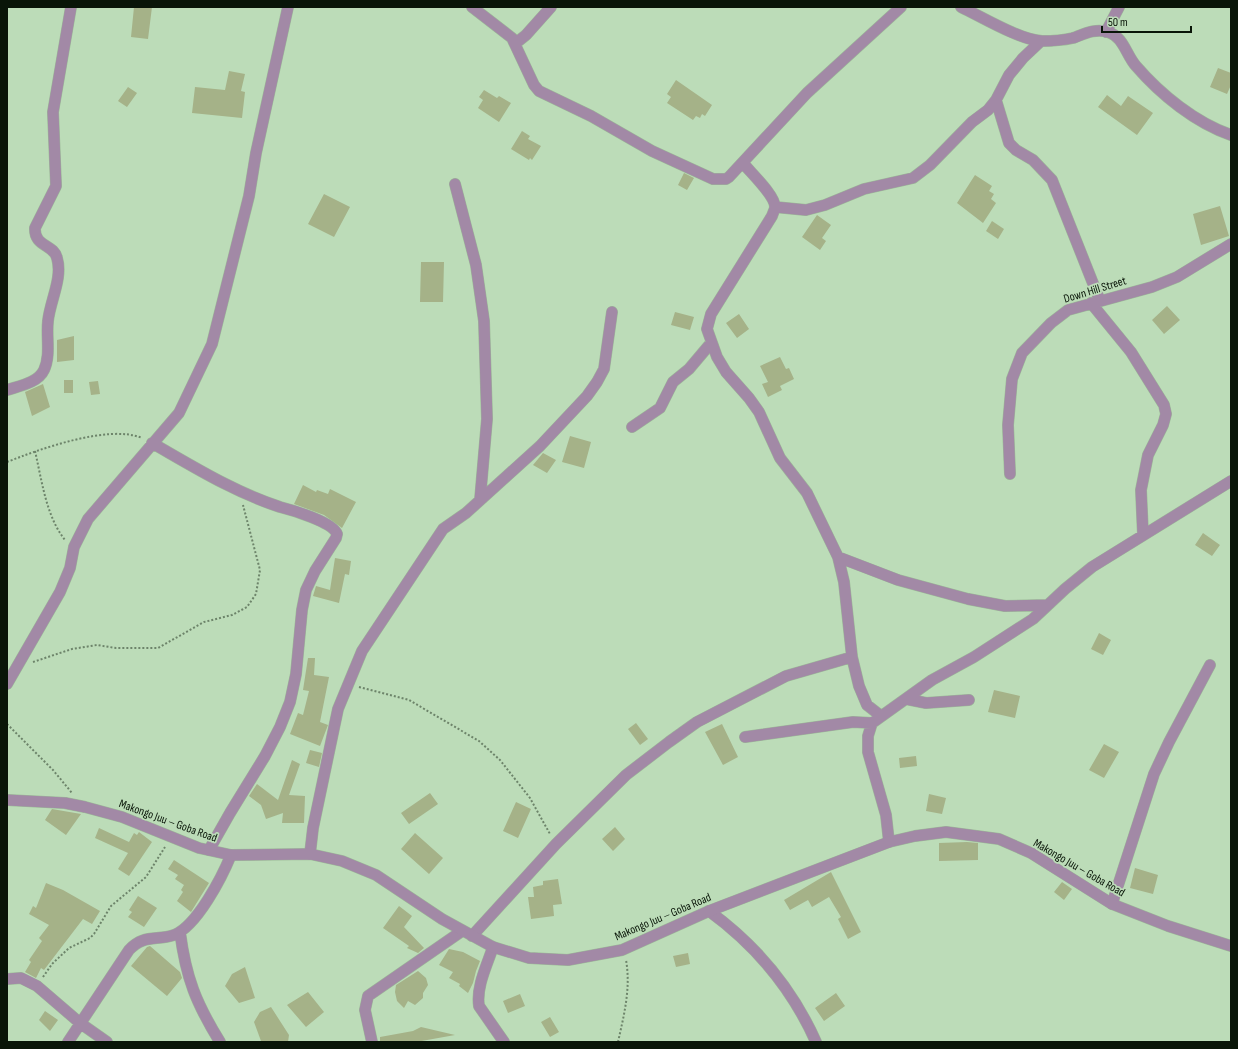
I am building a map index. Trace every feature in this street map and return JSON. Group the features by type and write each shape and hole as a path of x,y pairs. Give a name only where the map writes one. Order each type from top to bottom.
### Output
{"street":[{"path":"7,390 35,380 44,371 48,359 48,322 59,267 57,256 37,239 34,234 35,228 56,186 53,112 71,7"},
{"path":"7,684 60,592 70,568 74,547 88,519 179,413 212,344 249,196 256,153 288,7"},
{"path":"472,7 507,33 516,43 534,85 540,91 591,116 652,151 713,179 726,179 743,163 807,93 901,7"},
{"path":"516,43 526,35 551,7"},
{"path":"961,7 1017,34 1042,41 1071,38 1092,31 1106,32 1118,38 1134,65 1152,84 1194,117 1215,129 1231,135"},
{"path":"1106,32 1118,8"},
{"path":"775,207 806,210 825,205 864,189 913,178 930,165 967,126 988,110 996,100 1011,72 1042,41"},
{"path":"996,100 1009,143 1016,150 1033,160 1052,180 1095,302 1131,352 1164,405 1166,414 1163,425 1148,455 1141,490 1143,535"},
{"path":"743,163 769,194 775,207 772,216 711,314 707,328 711,343 726,372 759,412 780,458 806,493 838,557 844,582 852,658 862,696 867,704 881,716"},
{"path":"455,184 476,265 484,321 487,419 480,500"},
{"name":"Down Hill Street","path":"1010,474 1008,425 1012,379 1022,353 1051,323 1068,310 1152,287 1177,277 1231,244"},
{"path":"310,854 313,828 338,709 362,651 443,529 466,513 540,446 587,396 604,369 612,312"},
{"path":"632,427 660,408 673,382 689,369 711,343"},
{"path":"152,443 236,490 254,498 306,515 334,529 337,534 315,571 306,590 302,610 296,674 290,702 280,727 265,756 209,850"},
{"path":"889,842 886,815 868,752 868,736 872,723 932,680 974,657 1033,619 1065,588 1092,568 1231,481"},
{"path":"838,557 898,580 968,599 1005,606 1048,605"},
{"path":"372,1042 365,1010 368,996 467,933 626,775 697,722 786,676 852,658"},
{"path":"1112,904 1154,774 1169,742 1210,665"},
{"path":"906,699 926,703 969,700"},
{"path":"745,737 853,722 872,723"},
{"name":"Makongo Juu – Goba Road","path":"7,800 65,803 122,817 199,848 231,855 310,854 342,861 376,875 442,920 493,947 529,958 568,960 622,950 709,912 889,842 915,836 946,832 999,839 1031,853 1112,904 1168,926 1231,946"},
{"path":"68,1042 129,950 136,942 147,938 162,938 180,932 198,912 225,871 231,855"},
{"path":"709,912 751,945 770,967 786,988 816,1042"},
{"path":"180,932 184,962 194,993 220,1042"},
{"path":"493,947 480,988 478,1000 479,1006 504,1042"},
{"path":"7,979 21,978 37,986 80,1023 107,1042"}],"path":[{"path":"7,462 35,451 88,437 122,433 134,435 152,443"},
{"path":"35,451 48,505 56,528 65,540 74,547"},
{"path":"17,668 78,648 97,645 116,648 158,648 204,622 232,615 247,607 256,594 260,570 245,510 236,490"},
{"path":"347,685 371,689 409,700 479,741 500,760 530,798 556,844"},
{"path":"7,724 53,770 85,808"},
{"path":"37,986 52,964 69,948 90,938 97,930 111,906 146,877 170,836"},
{"path":"618,1042 628,988 628,974 622,950"}],"building":[{"path":"134,7 152,7 148,39 131,37"},
{"path":"1218,68 1231,73 1231,85 1227,94 1210,87"},
{"path":"229,71 245,74 241,91 245,92 242,118 192,113 195,87 225,90"},
{"path":"676,80 712,105 705,116 702,114 700,118 696,116 693,120 667,103 671,97 667,94"},
{"path":"128,87 137,93 127,107 118,101"},
{"path":"484,90 497,98 499,96 511,103 499,122 478,108 483,100 479,97"},
{"path":"1107,95 1121,106 1128,96 1153,113 1137,135 1098,107"},
{"path":"522,131 530,136 528,139 541,146 532,160 530,158 529,160 511,149"},
{"path":"684,173 694,178 687,190 678,185"},
{"path":"975,175 992,186 989,191 994,194 991,199 996,203 983,223 957,203"},
{"path":"324,194 350,207 334,237 308,224"},
{"path":"1220,206 1229,236 1201,245 1193,214"},
{"path":"817,215 831,225 822,238 826,241 820,250 802,237"},
{"path":"992,221 1004,229 998,239 986,231"},
{"path":"421,262 444,262 443,302 420,302"},
{"path":"1167,306 1180,320 1164,334 1152,320"},
{"path":"675,312 694,317 690,330 671,325"},
{"path":"739,314 749,329 737,338 726,323"},
{"path":"74,336 74,360 57,362 57,340"},
{"path":"780,357 786,369 789,368 794,379 780,386 782,390 768,397 762,384 768,382 760,366"},
{"path":"64,380 73,380 73,393 64,393"},
{"path":"98,381 100,394 91,395 89,382"},
{"path":"43,384 50,407 32,416 25,392"},
{"path":"570,436 591,442 584,468 562,462"},
{"path":"543,453 556,460 547,473 533,465"},
{"path":"303,485 316,492 317,490 328,494 330,489 356,502 342,528 324,515 294,504"},
{"path":"1203,533 1220,545 1212,556 1195,545"},
{"path":"335,558 351,561 349,575 345,574 339,603 313,596 316,586 330,590"},
{"path":"1099,633 1111,640 1103,655 1091,649"},
{"path":"308,658 315,658 314,675 329,677 320,722 328,725 320,746 290,734 298,713 303,715 309,691 303,690"},
{"path":"994,690 1020,696 1015,718 988,712"},
{"path":"636,723 648,739 640,745 628,729"},
{"path":"722,724 738,757 723,765 705,732"},
{"path":"1104,744 1119,752 1104,778 1089,770"},
{"path":"310,750 322,753 319,767 306,763"},
{"path":"916,756 917,766 900,768 899,758"},
{"path":"292,760 300,764 289,795 305,796 304,823 282,823 283,813 266,819 261,805 249,796 257,784 278,800"},
{"path":"430,793 438,804 409,824 401,813"},
{"path":"929,794 946,798 942,814 926,811"},
{"path":"516,802 531,809 518,838 503,831"},
{"path":"52,809 81,814 66,835 45,820"},
{"path":"615,827 625,839 613,851 602,839"},
{"path":"99,828 129,842 134,833 137,835 139,832 152,842 129,876 118,869 128,853 95,838"},
{"path":"415,833 443,858 429,874 401,849"},
{"path":"939,843 978,843 978,860 939,861"},
{"path":"174,860 209,883 191,912 177,901 183,892 181,890 184,885 175,879 178,875 168,869"},
{"path":"1135,868 1158,875 1153,894 1130,888"},
{"path":"831,872 861,932 848,939 838,919 841,917 829,897 812,907 808,900 790,910 784,900"},
{"path":"558,879 562,904 553,905 554,916 531,919 528,897 534,897 533,887 543,885 543,881"},
{"path":"1062,882 1072,889 1064,900 1054,892"},
{"path":"46,883 63,890 100,911 92,924 83,919 44,970 41,968 36,978 25,972 31,962 29,960 42,941 39,938 49,925 29,914 33,906 36,908"},
{"path":"138,896 157,908 144,927 128,917 132,912 129,910"},
{"path":"399,906 412,916 404,927 424,948 418,953 407,948 409,946 383,928"},
{"path":"150,946 180,972 182,978 167,996 131,966 147,947"},
{"path":"449,949 463,952 480,961 468,993 459,986 460,984 449,978 453,972 439,965"},
{"path":"688,953 690,964 676,967 673,956"},
{"path":"245,967 255,998 239,1003 225,986 232,974"},
{"path":"418,971 426,978 428,985 423,993 423,998 415,1005 408,1001 404,1008 397,1001 395,992 396,985"},
{"path":"308,992 324,1012 306,1027 287,1005"},
{"path":"836,993 845,1006 824,1021 815,1008"},
{"path":"520,994 525,1006 508,1013 503,1001"},
{"path":"271,1007 289,1035 288,1042 261,1041 254,1022 260,1012"},
{"path":"45,1011 58,1020 50,1031 39,1020"},
{"path":"550,1017 559,1032 550,1037 541,1022"},
{"path":"421,1027 455,1035 416,1042 380,1042 380,1037 413,1031"}]}
